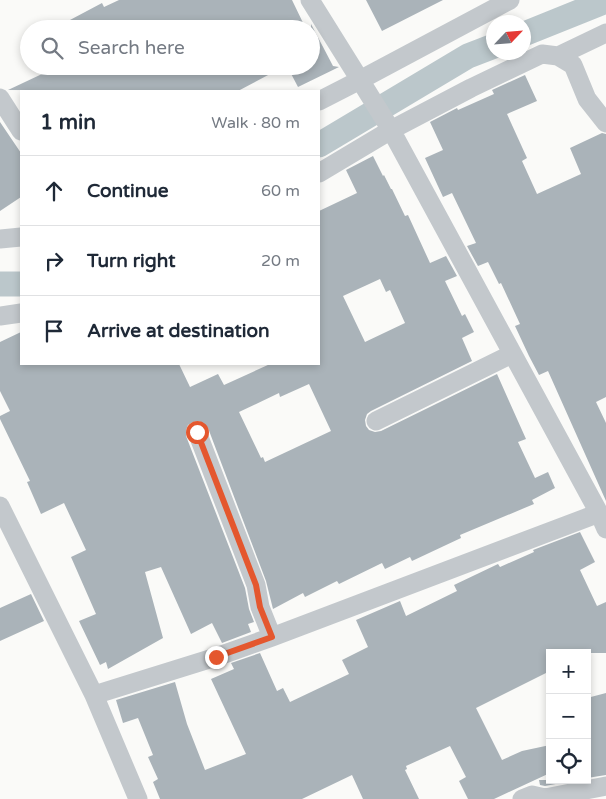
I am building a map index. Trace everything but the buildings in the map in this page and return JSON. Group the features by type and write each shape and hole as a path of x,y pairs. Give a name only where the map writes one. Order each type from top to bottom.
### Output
{"street":[{"path":"94,695 216,657 603,521 388,126 310,0"},
{"path":"320,101 363,86 510,0"},
{"path":"558,56 606,33"},
{"path":"320,171 388,126 542,54 558,56 573,65 587,99 606,122"},
{"path":"0,98 20,129"},
{"path":"0,238 20,237"},
{"path":"0,316 20,313"},
{"path":"376,421 512,354"},
{"path":"197,432 256,585 260,607 272,637"},
{"path":"0,506 94,695 138,799"},
{"path":"522,799 532,795 545,798 606,786"}],"waterway":[{"path":"531,31 606,1"},
{"path":"320,144 468,56 486,49"},
{"path":"0,284 20,284"}],"route":[{"path":"197,432 256,585 260,607 272,637 216,657"}]}
